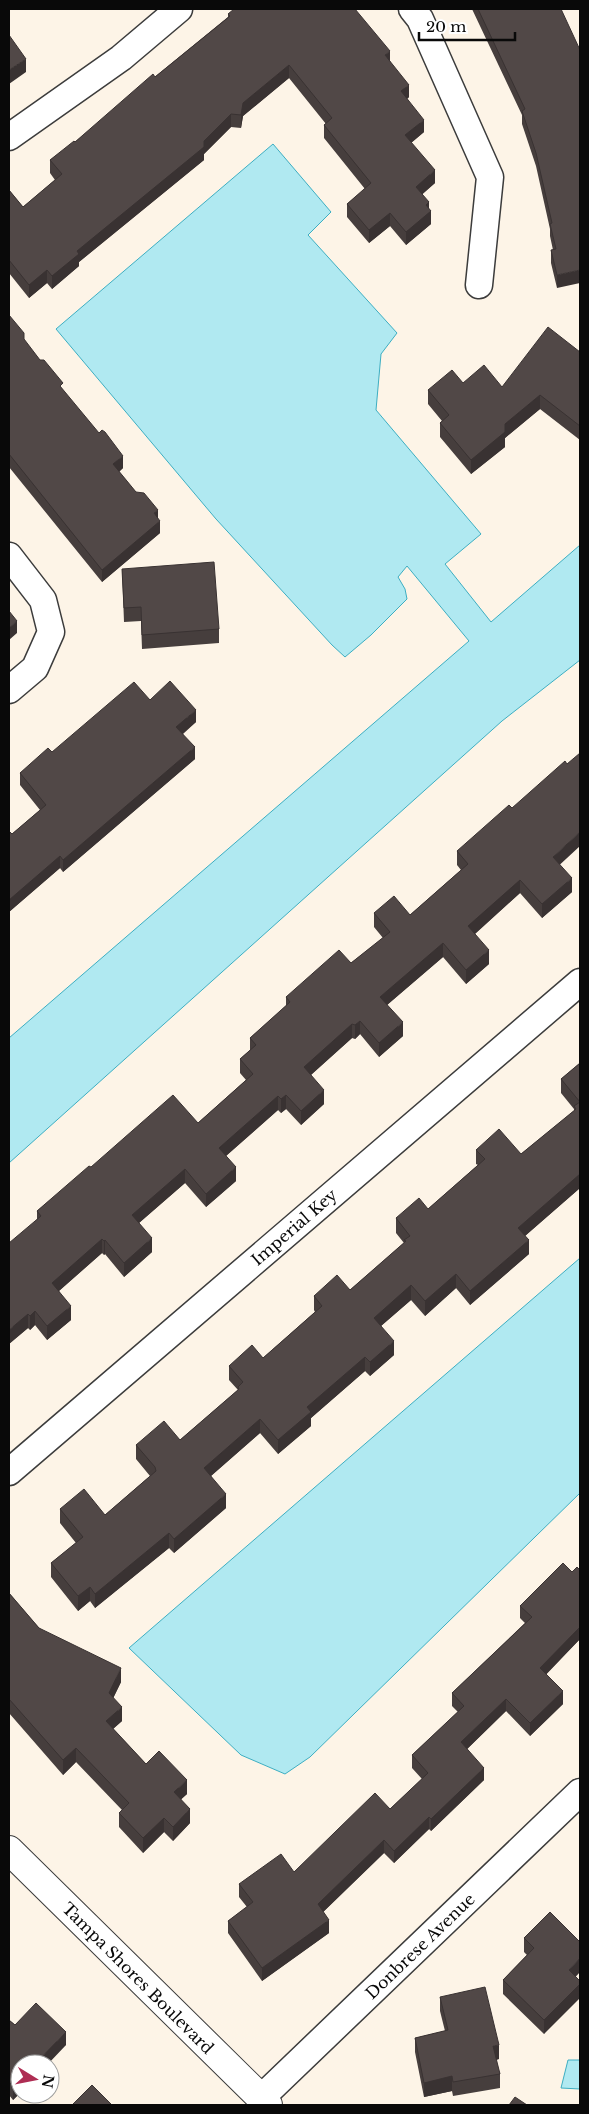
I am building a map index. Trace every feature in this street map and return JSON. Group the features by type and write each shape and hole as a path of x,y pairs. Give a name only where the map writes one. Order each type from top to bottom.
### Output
{"street":[{"path":"9,137 121,58 179,9"},
{"path":"412,9 420,19 490,177 478,285"},
{"path":"9,556 43,600 51,632 35,668 9,690"},
{"name":"Imperial Key","path":"9,1472 580,982"},
{"name":"Donbrese Avenue","path":"264,2102 580,1792"},
{"name":"Tampa Shores Boulevard","path":"9,1850 264,2102"}],"water":[{"path":"273,144 331,212 308,235 397,333 381,354 376,410 481,534 445,564 491,622 580,545 580,660 502,721 9,1163 9,1038 469,641 407,566 398,577 405,589 407,599 371,635 345,657 216,519 56,329"},
{"path":"580,1258 580,1493 310,1757 285,1774 241,1755 129,1648"},
{"path":"568,2060 580,2060 580,2089 561,2088"}],"building":[{"path":"234,9 355,9 390,51 385,55 409,85 401,91 424,120 405,135 435,170 416,187 429,202 426,205 431,211 406,232 390,213 369,230 347,204 371,183 324,125 332,118 289,65 243,103 241,115 231,114 204,141 204,147 77,251 79,254 52,276 47,270 29,285 9,260 9,190 23,207 62,174 50,160 75,142 153,74 155,77 230,16 228,14"},
{"path":"478,9 561,9 580,50 580,270 557,275 551,250 556,249 550,224 552,223 536,153 522,111 525,109"},
{"path":"9,35 26,59 9,70"},
{"path":"9,315 24,333 24,339 40,360 44,360 63,383 60,386 99,433 102,430 105,432 123,456 113,464 136,492 144,493 158,510 154,513 160,521 102,570 9,454"},
{"path":"548,327 580,352 580,426 540,395 505,424 505,432 471,460 440,423 449,415 428,390 452,370 463,383 484,365 502,387"},
{"path":"214,562 219,629 142,635 141,607 124,608 122,569"},
{"path":"9,611 17,621 9,628"},
{"path":"170,681 196,710 176,727 195,747 63,860 60,856 9,900 9,831 12,834 46,805 20,773 48,748 52,752 134,682 150,700"},
{"path":"580,753 580,832 553,857 572,878 542,904 520,880 468,926 489,950 466,970 443,943 380,997 403,1022 379,1043 360,1021 355,1025 352,1024 304,1067 324,1090 301,1111 286,1095 281,1099 278,1096 219,1148 236,1167 206,1194 185,1169 132,1215 152,1238 124,1263 105,1240 102,1239 52,1283 71,1306 47,1326 35,1311 30,1316 28,1314 9,1330 9,1243 41,1216 37,1211 89,1166 91,1167 173,1095 198,1123 253,1074 240,1059 256,1045 250,1038 290,1002 286,997 339,950 351,963 390,932 374,913 394,896 410,915 468,864 457,851 509,805 512,808 565,761 567,764"},
{"path":"580,1063 580,1102 561,1079"},
{"path":"580,1102 580,1174 518,1228 529,1240 470,1291 456,1274 425,1301 411,1285 374,1318 394,1341 370,1362 365,1357 307,1407 311,1412 278,1440 260,1419 204,1468 226,1494 174,1539 169,1533 95,1594 90,1587 78,1596 51,1563 83,1537 60,1509 84,1489 105,1515 156,1471 155,1467 136,1445 164,1421 180,1440 239,1389 238,1387 243,1382 229,1366 252,1345 263,1358 322,1306 314,1296 337,1275 350,1290 406,1241 404,1240 410,1236 396,1218 419,1198 428,1209 485,1159 476,1150 499,1129 521,1154 576,1109 574,1106"},
{"path":"563,1563 572,1572 577,1567 580,1570 580,1627 540,1668 563,1691 530,1723 506,1699 461,1742 484,1768 431,1819 429,1817 394,1851 384,1840 318,1904 329,1920 262,1968 228,1921 253,1902 239,1884 281,1854 294,1872 375,1793 390,1809 428,1773 412,1755 464,1706 452,1693 532,1617 520,1606"},
{"path":"9,1593 39,1628 121,1668 109,1693 122,1707 106,1721 146,1764 159,1751 187,1780 174,1792 190,1809 173,1827 164,1818 143,1838 119,1813 129,1803 76,1748 63,1760 9,1699"},
{"path":"550,1912 580,1942 580,1958 569,1970 580,1981 580,1984 544,2020 503,1980 534,1948 524,1938"},
{"path":"485,1987 499,2045 493,2046 500,2074 453,2082 452,2076 424,2083 415,2038 448,2030 440,1997"},
{"path":"36,2003 66,2032 45,2054 10,2054 10,2083 9,2020 15,2025"},
{"path":"92,2085 112,2105 72,2105"},
{"path":"515,2097 527,2105 509,2105"}]}
